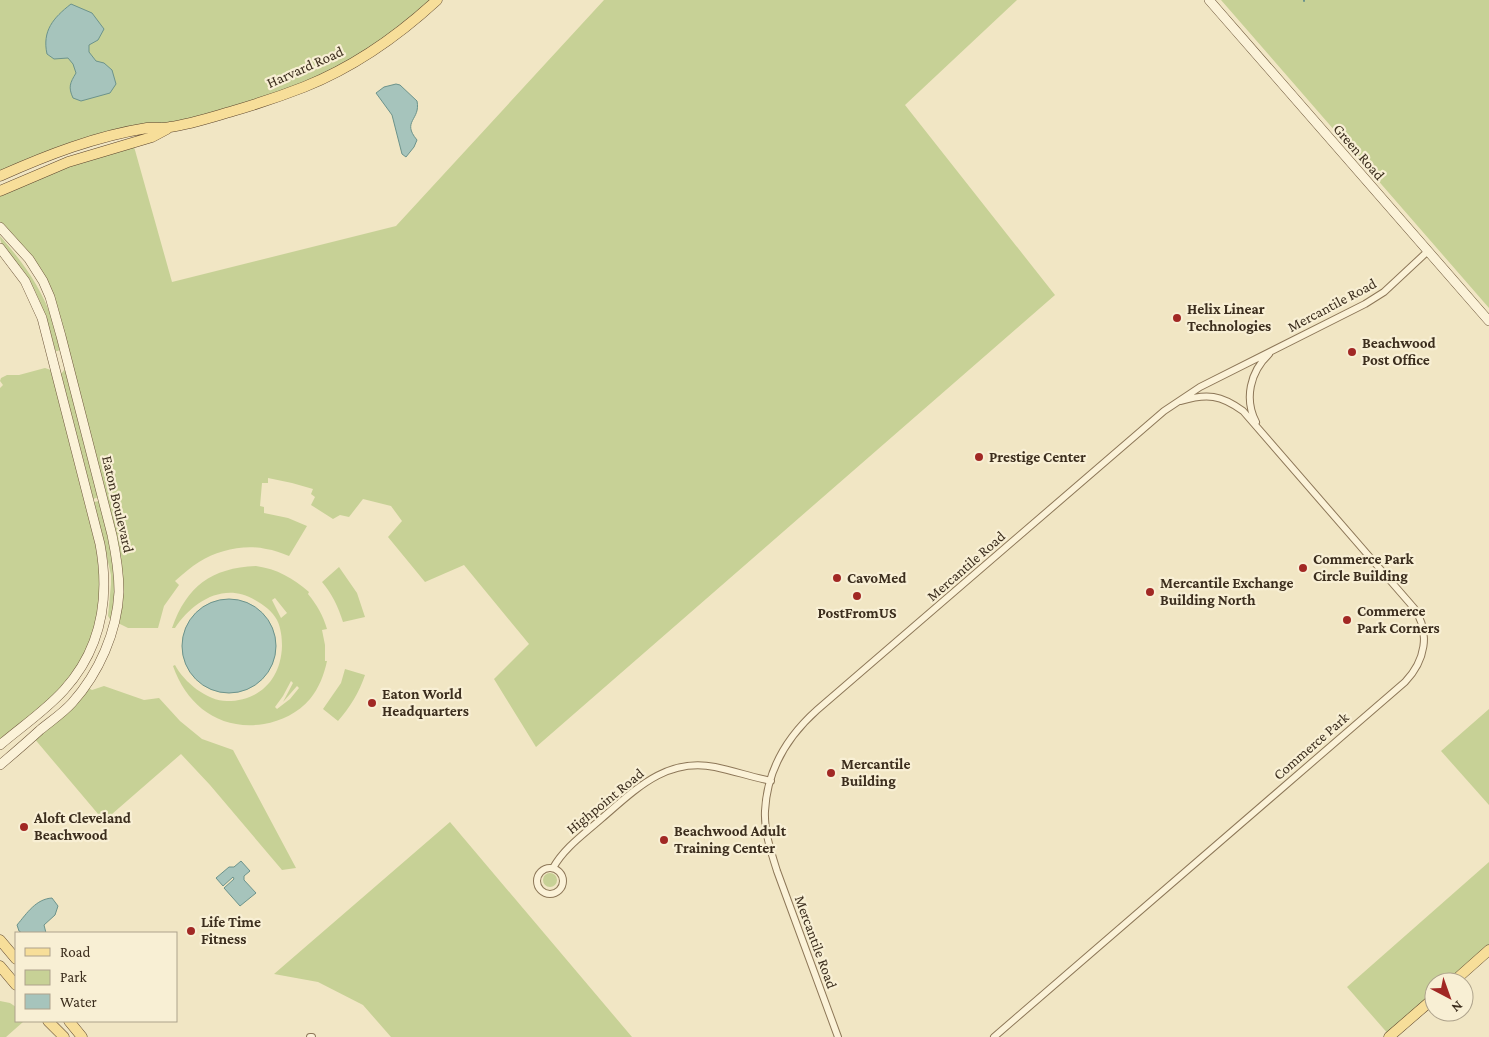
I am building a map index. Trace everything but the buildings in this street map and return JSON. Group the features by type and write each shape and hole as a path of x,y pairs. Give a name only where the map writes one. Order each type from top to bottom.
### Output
{"main road":[{"name":"Harvard Road","path":"0,191 68,162 152,137 169,128 266,101 306,86 347,66 387,42 437,0"},
{"name":"Harvard Road","path":"0,176 38,159 93,141 149,128 169,128"},
{"path":"0,940 15,958"},
{"path":"1464,972 1489,950"},
{"path":"0,966 15,984"},
{"path":"1389,1037 1424,1007"},
{"path":"49,1022 64,1037"},
{"path":"70,1022 82,1037"}],"street":[{"name":"Green Road","path":"1209,0 1489,321"},
{"name":"Eaton Boulevard","path":"0,227 29,259 43,281 50,297 62,336 112,535 117,561 119,592 110,639 89,680 72,703 0,765"},
{"name":"Eaton Boulevard","path":"0,248 25,281 42,318 100,544 105,580 103,607 97,632 91,648 76,674 54,700 0,746"},
{"name":"Mercantile Road","path":"838,1037 777,872 770,849 765,811 775,767 783,750 800,727 1173,404 1200,387 1369,302 1384,292 1428,251"},
{"name":"Commerce Park","path":"1260,430 1251,410 1250,388 1258,367 1276,348"},
{"name":"Commerce Park","path":"994,1037 1406,682 1420,663 1423,647 1423,627 1420,616 1243,411 1232,403 1221,399 1198,396 1173,404"},
{"name":"Highpoint Road","path":"553,868 559,856 632,793 647,781 662,773 676,768 713,767 771,781"},
{"name":"Highpoint Road","path":"553,868 561,874 563,885 560,890 550,894 540,889 537,878 542,870 553,868"}],"green space":[{"path":"0,0 437,0 347,66 266,101 93,141 0,176"},
{"path":"604,0 1017,0 905,105 1055,295 536,747 494,679 529,644 464,565 425,582 388,537 402,521 391,506 363,499 349,517 340,515 333,519 311,505 315,497 311,494 313,489 268,478 268,483 262,483 260,506 264,507 264,513 288,518 307,526 289,556 272,550 249,547 223,551 196,564 175,581 179,585 164,606 158,628 128,628 114,621 117,561 43,281 0,227 0,191 133,143 172,282 396,226"},
{"path":"1221,0 1489,0 1489,308"},
{"path":"0,236 37,285 48,307 56,330 60,349 58,351 55,349 35,291 25,273 6,251"},
{"path":"45,368 51,370 100,544 102,615 76,674 0,745 0,388 3,385 0,381 1,378 7,375 19,375"},
{"path":"64,370 66,371 99,497 93,499 61,374"},
{"path":"99,501 114,565 115,591 113,612 110,619 108,616 111,575 94,502"},
{"path":"264,567 297,582 309,592 308,594 324,619 327,629 322,630 325,645 325,661 327,661 321,681 313,695 295,712 277,721 264,724 233,724 207,713 187,693 173,666 175,665 190,684 204,694 227,701 239,700 259,692 273,678 281,658 280,630 273,614 255,600 232,593 210,597 190,610 175,628 172,628 178,613 193,590 214,575 240,568","holes":["275,598 287,613 281,618 272,600","291,681 293,683 283,702 297,686 299,688 290,699 277,709 275,707"]},
{"path":"339,567 357,593 365,617 343,622 334,600 322,582"},
{"path":"345,669 365,675 354,700 338,721 323,709 341,683"},
{"path":"85,686 92,690 104,686 144,700 159,698 180,721 202,739 233,750 296,868 282,870 210,785 181,754 104,821 33,737"},
{"path":"1489,709 1489,805 1441,751"},
{"path":"450,822 632,1037 391,1037 363,1005 318,982 274,974"},
{"path":"1489,862 1489,950 1464,972 1424,972 1424,1007 1390,1036 1347,987"},
{"path":"547,873 553,873 557,880 553,887 547,887 543,883 543,877"},
{"path":"0,1001 15,1006 15,1022 23,1022 6,1037 0,1037"}],"water":[{"path":"71,4 92,13 104,29 98,40 89,45 89,52 96,61 104,63 112,70 116,84 110,93 81,101 73,98 70,88 76,73 73,64 68,58 54,59 47,54 46,46 46,38 50,26 59,14"},
{"path":"400,85 417,101 411,129 417,140 406,157 402,154 392,115 376,93 384,87"},
{"path":"220,599 238,599 263,612 273,628 276,646 273,664 263,680 238,693 220,693 195,680 182,655 182,637 195,612"},
{"path":"241,861 250,871 244,876 244,880 256,893 240,906 224,888 234,879 233,877 223,886 216,878 229,867 234,867"},
{"path":"52,898 58,906 55,915 44,925 46,932 19,931 17,925 32,907 46,899"}],"place":[{"name":"Helix Linear Technologies","path":"1177,318"},
{"name":"Beachwood Post Office","path":"1352,352"},
{"name":"Prestige Center","path":"979,457"},
{"name":"Commerce Park Circle Building","path":"1303,568"},
{"name":"CavoMed","path":"837,578"},
{"name":"Mercantile Exchange Building North","path":"1150,592"},
{"name":"PostFromUS","path":"857,596"},
{"name":"Commerce Park Corners","path":"1347,620"},
{"name":"Eaton World Headquarters","path":"372,703"},
{"name":"Mercantile Building","path":"831,773"},
{"name":"Aloft Cleveland Beachwood","path":"24,827"},
{"name":"Beachwood Adult Training Center","path":"664,840"},
{"name":"Life Time Fitness","path":"191,931"}]}
